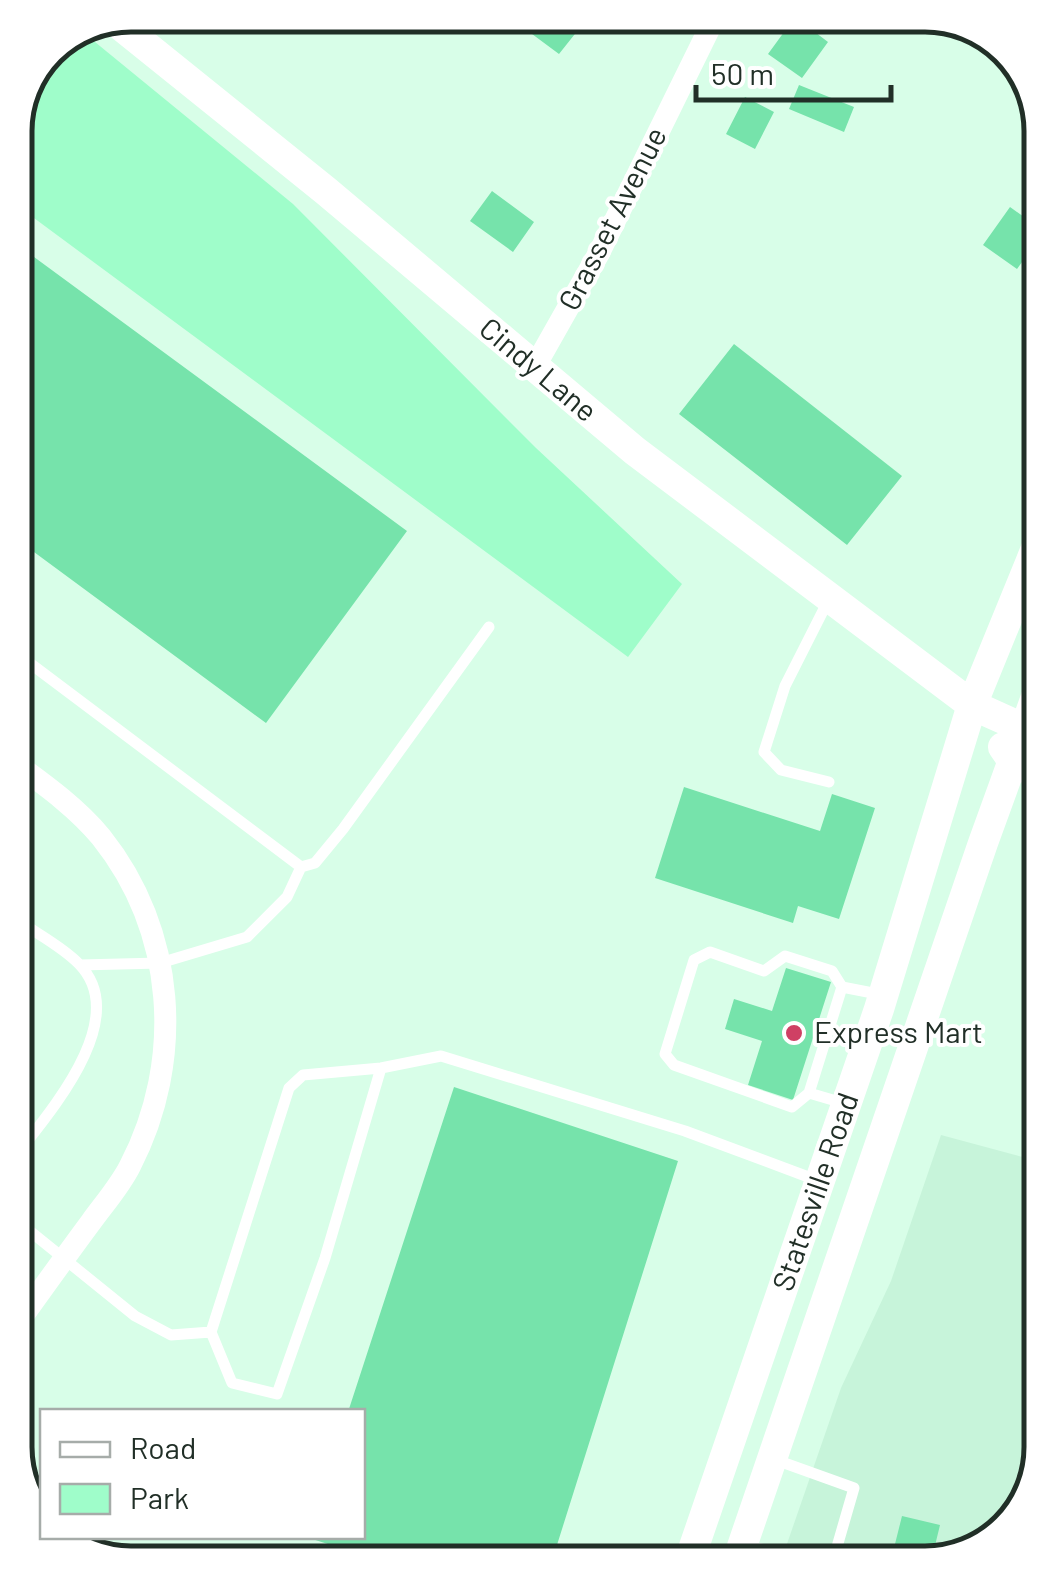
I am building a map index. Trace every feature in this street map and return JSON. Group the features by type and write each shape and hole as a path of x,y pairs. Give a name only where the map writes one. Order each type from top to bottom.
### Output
{"main road":[{"name":"Cindy Lane","path":"142,32 636,452 972,704 1024,728"},
{"name":"Statesville Road","path":"694,1546 883,995 972,704 1024,577"},
{"name":"Cindy Lane","path":"972,704 1012,760 1024,767"},
{"name":"Statesville Road","path":"743,1546 1012,760 1024,744"}],"street":[{"name":"Grasset Avenue","path":"534,368 599,253 707,33"},
{"path":"32,1303 128,1170 147,1131 164,1064 167,1020 160,963 135,890 101,838 33,776"}],"lane":[{"path":"828,599 785,686 764,752 782,770 828,782"},
{"path":"80,965 160,963 247,937 287,897 301,867 315,863 343,828 489,628"},
{"path":"33,665 301,867"},
{"path":"32,931 80,965 92,985 95,1021 73,1082 32,1135"},
{"path":"710,952 764,971 785,956 832,971 842,988 809,1093 792,1106 674,1065 665,1054 694,960 710,952"},
{"path":"842,988 883,995"},
{"path":"381,1068 325,1258 277,1394 232,1383 210,1332 289,1088 304,1074 381,1068 441,1056 685,1130 820,1181"},
{"path":"809,1093 846,1104"},
{"path":"32,1234 134,1316 170,1335 210,1332"},
{"path":"772,1459 854,1488 837,1546"}],"shaded area":[{"path":"941,1135 1024,1157 1024,1447 1016,1485 1003,1508 985,1526 950,1543 786,1546 841,1388 891,1281"}],"green space":[{"path":"94,41 293,204 536,448 682,584 628,657 33,217 36,106 53,71 66,57"}],"building":[{"path":"533,33 576,33 559,54"},
{"path":"783,33 816,33 828,42 802,78 768,54"},
{"path":"799,85 854,107 844,132 789,109"},
{"path":"745,97 774,112 755,149 726,134"},
{"path":"492,191 534,222 513,252 470,221"},
{"path":"1010,207 1024,217 1024,259 1017,269 983,245"},
{"path":"33,256 407,531 266,723 33,551"},
{"path":"734,344 902,476 847,545 679,414"},
{"path":"684,787 820,831 832,794 875,808 839,919 798,906 793,923 655,878"},
{"path":"786,968 831,982 793,1100 748,1085 762,1041 725,1029 734,999 772,1011"},
{"path":"454,1087 678,1161 557,1546 334,1546 312,1539 365,1539 365,1409 349,1409"},
{"path":"902,1516 940,1525 935,1546 894,1546"}],"place":[{"name":"Express Mart","path":"794,1033"}]}
